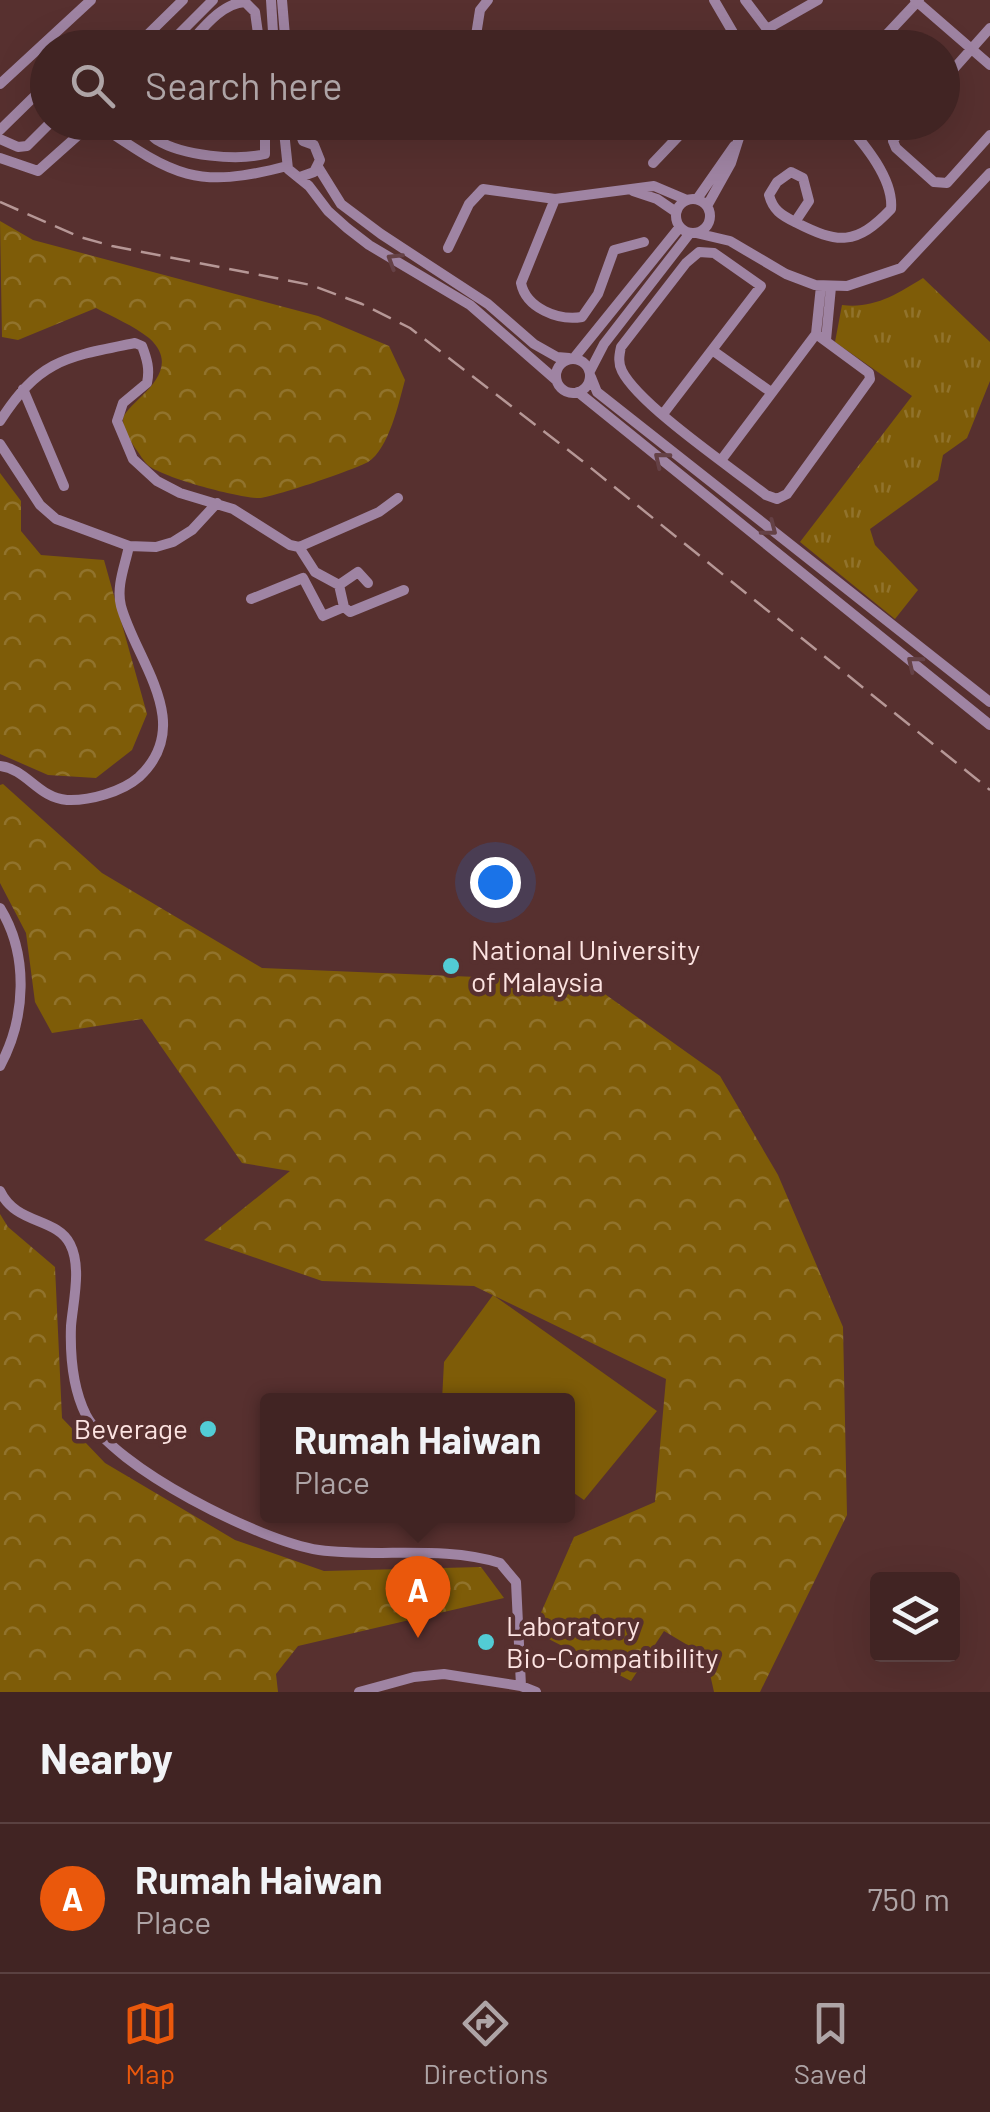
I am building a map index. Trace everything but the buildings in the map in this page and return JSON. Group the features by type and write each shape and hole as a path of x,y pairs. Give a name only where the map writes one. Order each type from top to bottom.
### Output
{"street":[{"path":"58,30 91,0"},
{"path":"152,30 183,0"},
{"path":"182,30 213,0"},
{"path":"271,0 273,30"},
{"path":"282,0 284,30"},
{"path":"477,30 480,10 488,0"},
{"path":"714,0 732,30"},
{"path":"745,0 767,30 818,0"},
{"path":"890,30 917,1 950,30"},
{"path":"202,30 231,4 245,2 255,12 258,30"},
{"path":"191,21 200,30"},
{"path":"960,63 990,28"},
{"path":"960,39 990,66"},
{"path":"0,84 30,56"},
{"path":"0,130 30,101"},
{"path":"894,140 906,156 941,185 948,183 990,135"},
{"path":"0,139 18,147 33,140"},
{"path":"0,158 38,171 73,140"},
{"path":"119,140 135,152 185,174 244,178 287,166"},
{"path":"156,140 230,159 266,154 266,140"},
{"path":"286,140 287,166"},
{"path":"654,163 675,140"},
{"path":"676,212 700,204 739,140"},
{"path":"795,222 808,201 807,184 791,172 777,182 769,195 772,206 795,222 820,236 842,238 867,232 892,209 889,189 861,140"},
{"path":"288,150 303,142 318,150 318,167 342,204 488,304 534,344 557,357 584,362 597,392 990,702"},
{"path":"185,174 193,152"},
{"path":"287,166 347,228 470,305 562,389 578,392 990,725"},
{"path":"300,177 318,167"},
{"path":"627,190 657,199 676,212 689,231 730,241 786,274 826,287 847,286 901,268 990,173"},
{"path":"448,248 469,204 483,189 555,199 654,186 700,204 730,241"},
{"path":"555,199 523,272 522,290 536,307 557,315 582,317 598,294 614,250 644,242"},
{"path":"556,380 558,366 572,358 689,231 708,225 700,204"},
{"path":"578,392 589,384 604,344 689,231"},
{"path":"663,414 761,286 714,253 699,252 620,347 622,372 663,414 766,496 777,499 786,494 869,384 869,372 821,337"},
{"path":"722,460 771,392 821,337 826,287"},
{"path":"0,421 23,389 54,363 139,344 146,356 147,383 118,411 117,420 126,445 143,469 166,488 233,509 278,540 299,546 378,512 398,498"},
{"path":"712,350 771,392"},
{"path":"23,389 64,486"},
{"path":"0,444 40,505 56,519 129,546 142,548 173,542 192,530 217,503"},
{"path":"0,766 23,775 50,798 71,800 122,788 149,767 158,747 163,712 153,677 121,606 119,587 129,546"},
{"path":"299,546 310,567 339,584 344,607 354,613 404,590"},
{"path":"339,584 358,572 368,583"},
{"path":"251,599 303,578 323,616 344,607"},
{"path":"0,908 16,950 20,978 20,1008 14,1036 0,1066"},
{"path":"0,1191 8,1206 61,1232 73,1250 71,1330 76,1388 94,1428 110,1446 214,1510 253,1530 293,1543 319,1550 451,1554 500,1562 516,1582 520,1686"},
{"path":"452,1675 453,1692"},
{"path":"359,1692 414,1677 452,1675 536,1692"}],"green space":[{"path":"0,221 33,240 318,316 389,346 405,380 382,447 360,466 259,498 202,486 149,466 129,438 123,420 158,375 162,364 159,351 149,338 96,308 18,340 2,337"},
{"path":"923,278 990,342 990,381 967,438 943,455 938,480 870,529 875,545 918,590 895,619 800,542 912,396 835,342 842,305 875,302"},
{"path":"0,473 21,501 21,531 41,555 104,560 147,714 132,750 96,778 48,775 0,754"},
{"path":"3,784 102,873 262,968 501,978 602,992 720,1076 778,1175 843,1327 847,1515 760,1692 714,1692 706,1656 664,1631 631,1681 533,1631 574,1537 655,1502 666,1379 474,1286 322,1281 204,1240 290,1171 242,1163 142,1019 52,1033 35,1002 26,933 0,883"},
{"path":"0,1214 8,1227 55,1267 62,1418 105,1463 235,1540 324,1571 481,1567 504,1598 298,1646 276,1674 278,1692 0,1692"},
{"path":"493,1295 657,1411 584,1500 575,1494 575,1393 442,1393 444,1362"}],"railway":[{"path":"0,202 80,237 112,246 311,285 410,328 581,460 990,790"}],"place":[{"name":"National University of Malaysia","path":"451,966"},
{"name":"Beverage","path":"208,1429"},
{"name":"Rumah Haiwan","path":"418,1638"},
{"name":"Laboratory Bio-Compatibility","path":"486,1642"}]}
